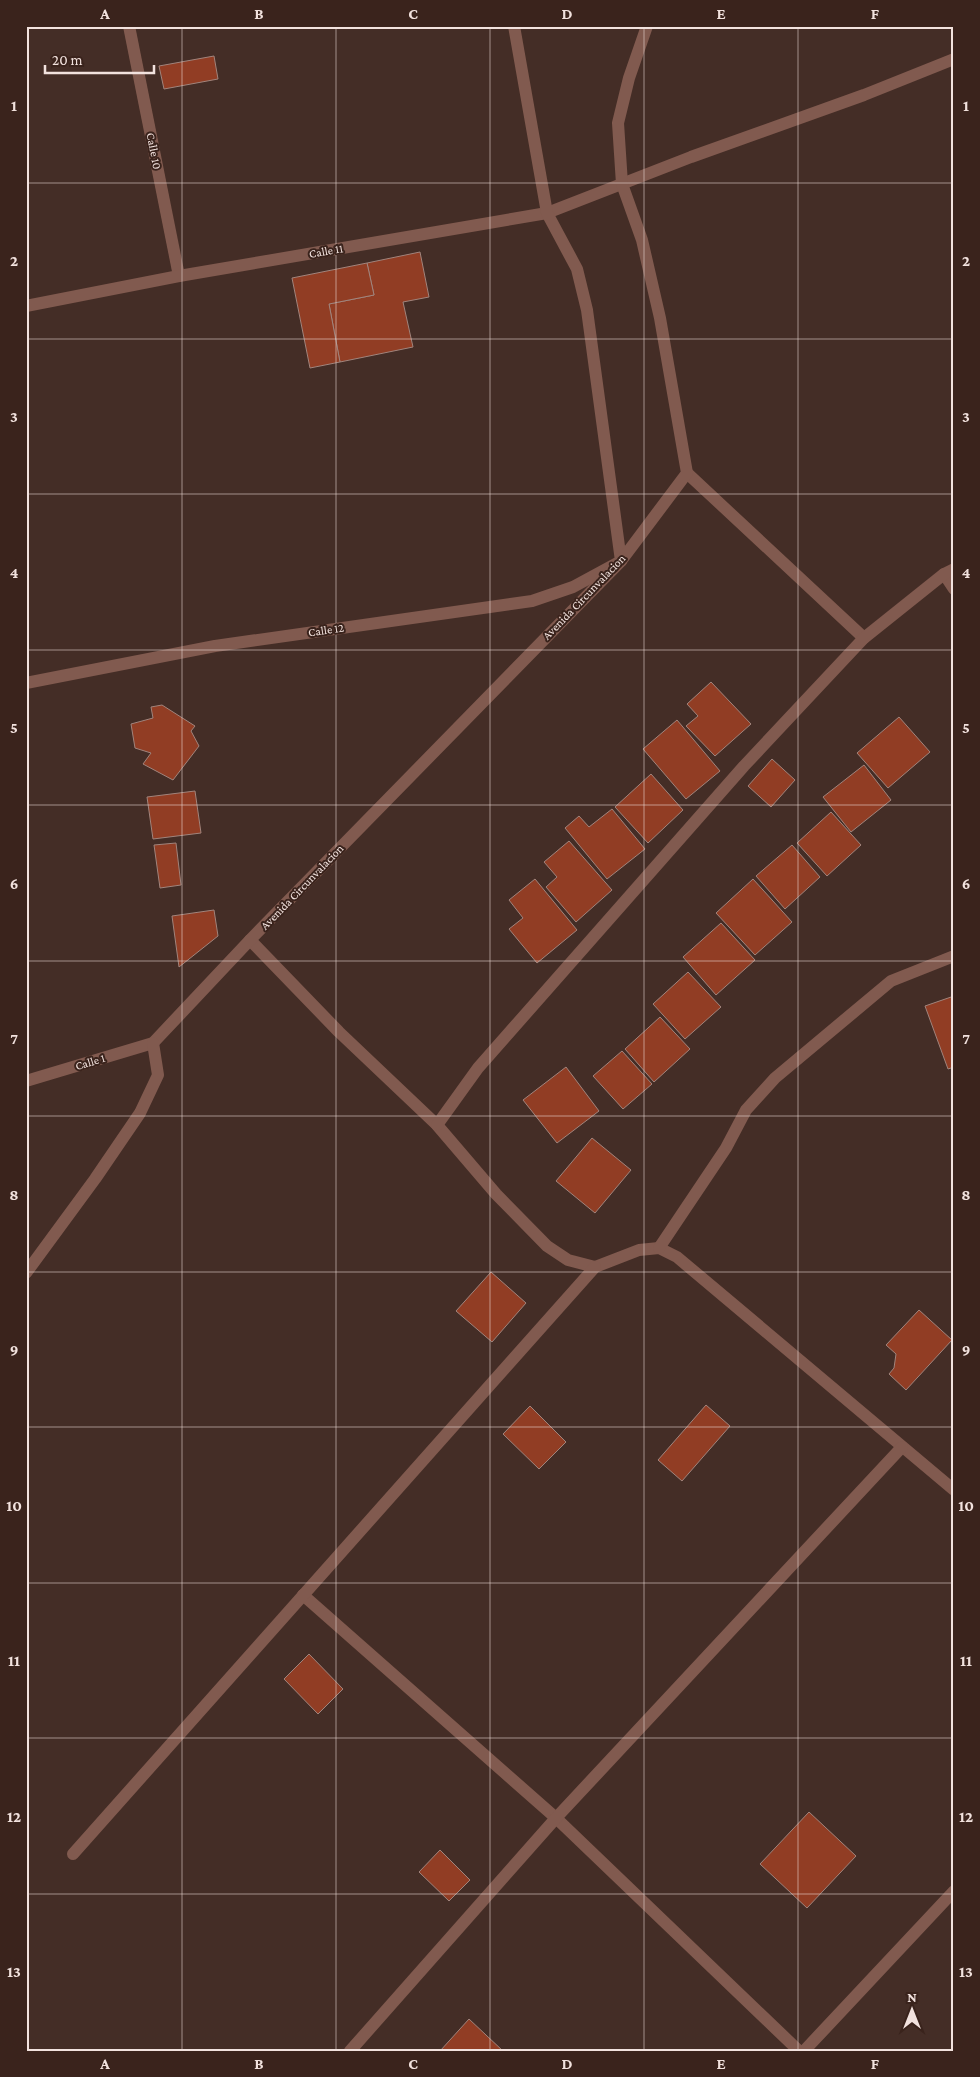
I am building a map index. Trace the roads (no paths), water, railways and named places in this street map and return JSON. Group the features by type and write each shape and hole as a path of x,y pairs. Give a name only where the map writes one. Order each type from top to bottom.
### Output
{"street":[{"name":"Calle 10","path":"129,26 178,276"},
{"path":"514,26 547,213 577,269 587,310 620,561"},
{"path":"647,26 629,78 618,123 622,184 642,240 660,318 687,472 864,638"},
{"name":"Calle 11","path":"26,306 178,276 547,213 691,157 864,95 954,59"},
{"name":"Avenida Circunvalacion","path":"153,1043 250,940 620,561 687,472"},
{"name":"Calle 12","path":"26,683 215,646 532,601 573,587 620,561"},
{"path":"437,1125 478,1068 724,788 864,638 949,572 954,589"},
{"path":"250,940 339,1032 437,1125 496,1194 547,1246 568,1260 595,1267"},
{"path":"659,1248 726,1148 746,1110 775,1078 891,981 954,956"},
{"path":"26,1272 95,1179 140,1113 158,1075 153,1043"},
{"name":"Calle 1","path":"26,1081 153,1043"},
{"path":"73,1854 595,1267 639,1250 659,1248 677,1257 954,1490"},
{"path":"350,2051 556,1818 902,1447"},
{"path":"303,1595 556,1818 799,2051"},
{"path":"804,2051 954,1891"}]}
